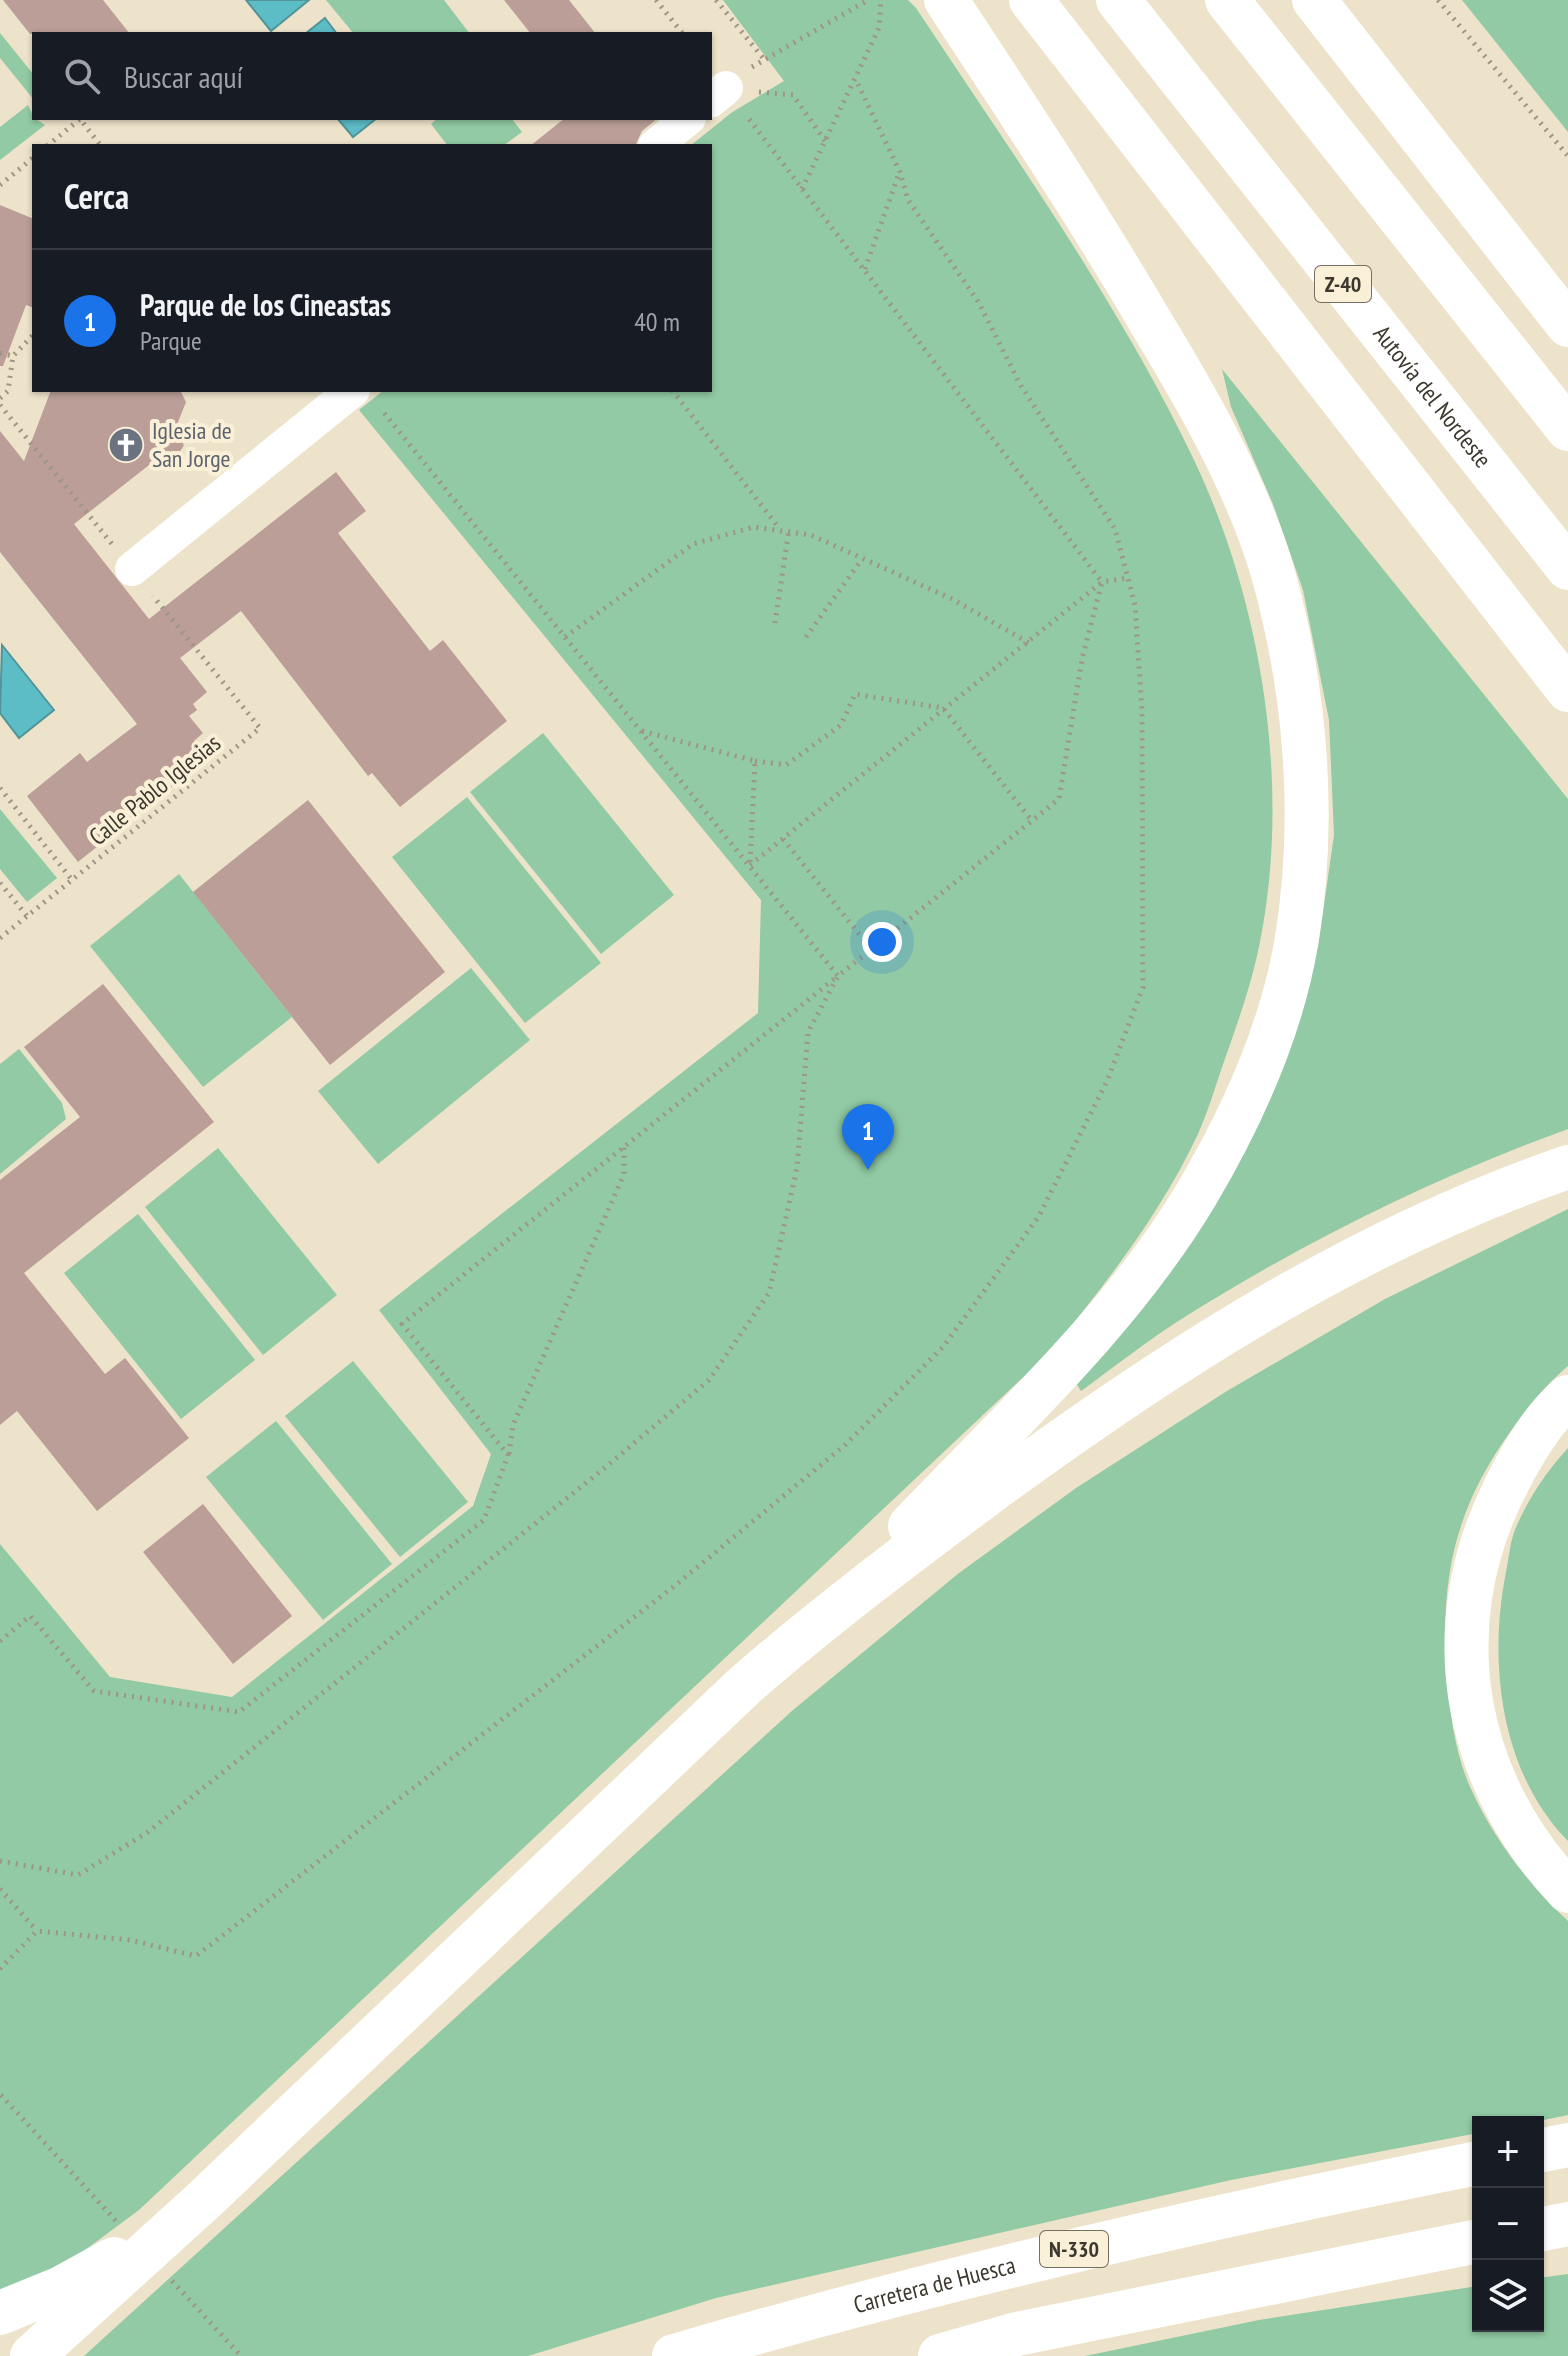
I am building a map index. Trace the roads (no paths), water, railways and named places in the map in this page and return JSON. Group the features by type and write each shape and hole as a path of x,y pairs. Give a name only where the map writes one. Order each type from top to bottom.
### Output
{"highway":[{"path":"32,2356 203,2201 733,1697 827,1613 1072,1358 1135,1283 1194,1198 1235,1125 1272,1034 1296,945 1305,854 1305,755 1293,661 1271,568 1238,483 1189,386 1109,252 946,0"},
{"path":"1009,0 1427,512"},
{"path":"1031,0 1568,690"},
{"name":"Autovía del Nordeste","path":"1118,0 1568,568"},
{"path":"1227,0 1568,429"},
{"path":"1314,0 1568,325"},
{"path":"827,1613 1099,1412 1204,1344 1305,1284 1418,1226 1568,1167"},
{"path":"1568,1397 1517,1461 1491,1515 1469,1593 1465,1668 1478,1740 1503,1802 1539,1861 1568,1891"},
{"path":"1544,2150 1568,2145"},
{"name":"Carretera de Huesca","path":"674,2356 1016,2262 1261,2206 1472,2164"},
{"path":"0,2313 100,2268 203,2201"},
{"path":"1544,2229 1568,2224"},
{"path":"940,2356 1017,2334 1472,2242"}],"street":[{"path":"657,144 687,120"},
{"path":"132,569 364,396"}],"water":[{"path":"246,0 309,0 271,31"},
{"path":"325,18 336,32 308,32"},
{"path":"339,120 374,120 353,137"},
{"path":"2,645 54,710 19,738 0,713"}],"place":[{"name":"Iglesia de San Jorge","path":"126,445"},
{"name":"Parque de los Cineastas","path":"868,1170"}]}
